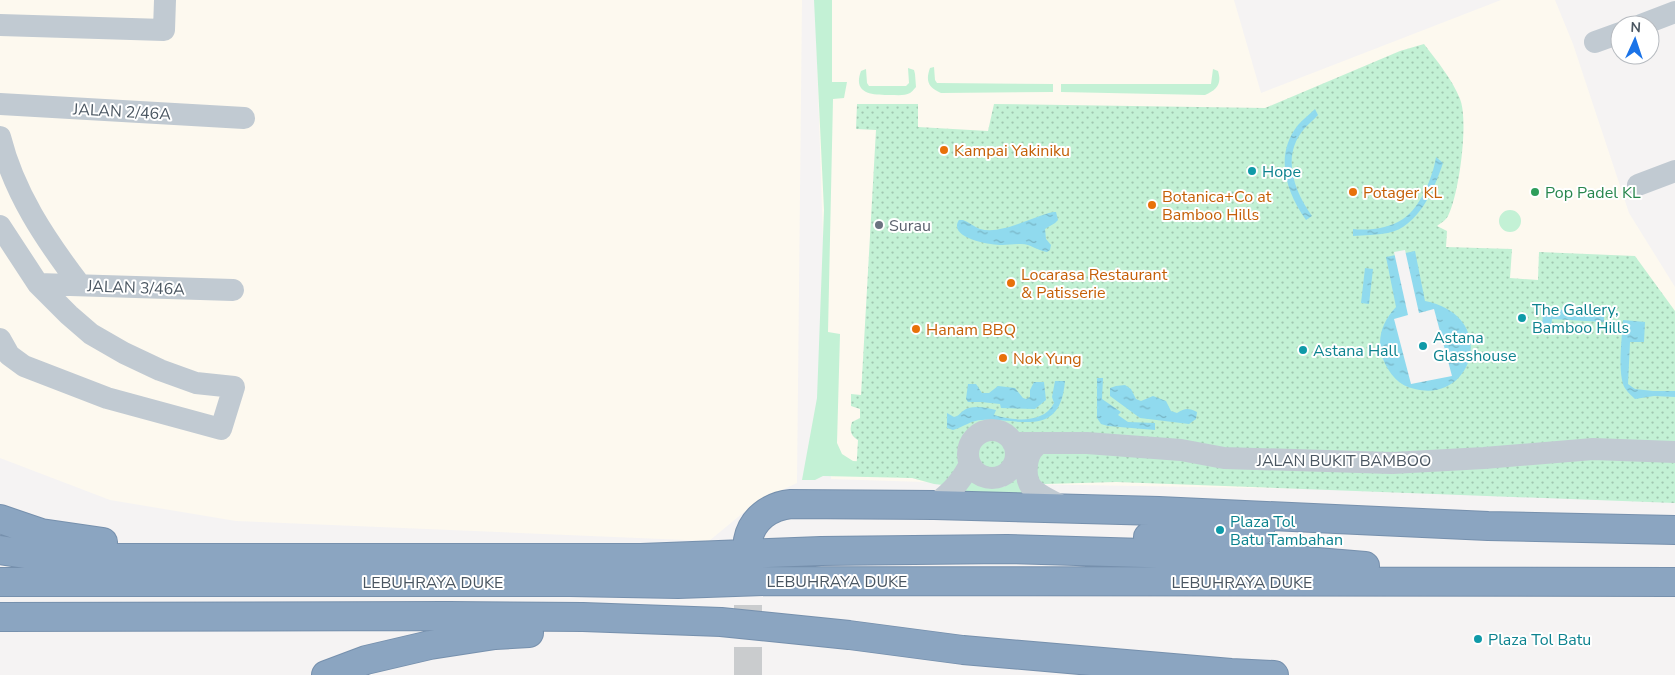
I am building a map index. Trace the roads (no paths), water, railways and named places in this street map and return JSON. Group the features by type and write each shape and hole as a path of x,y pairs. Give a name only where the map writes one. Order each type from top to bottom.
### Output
{"highway":[{"path":"748,540 750,531 758,519 780,505 934,505 1159,511 1418,523 1673,530"},
{"path":"0,519 41,533 99,542 433,546 640,558"},
{"path":"1007,549 1126,538 1313,530 1418,523"},
{"path":"0,550 38,556 106,558 640,558 820,551 1007,549 1247,556 1556,582"},
{"path":"156,582 526,558"},
{"name":"LEBUHRAYA DUKE","path":"0,582 568,582 678,584 766,581 1675,582"},
{"path":"0,617 449,616 583,617 721,622 849,635 963,650 1274,675"},
{"path":"326,675 366,660 430,645 495,635 721,622"}],"street":[{"path":"0,25 164,30 165,0"},
{"path":"1660,18 1675,12"},
{"path":"1595,42 1610,37"},
{"name":"JALAN 2/46A","path":"0,104 244,118"},
{"path":"0,137 18,190 32,217 52,248 80,285"},
{"path":"1638,185 1675,171"},
{"path":"0,339 8,355 24,366 107,398 221,429 234,387 196,383 160,370 124,353 91,334 68,315 38,284 2,233"},
{"name":"JALAN 3/46A","path":"38,284 233,290"},
{"path":"1014,451 1013,467 1008,473 993,478 979,475 970,464 968,450 975,437 981,433 988,430 1003,433 1014,451 1023,477 1032,489 1048,500 1069,509"},
{"path":"1032,489 1028,478 1028,456 1039,443"},
{"name":"JALAN BUKIT BAMBOO","path":"1014,451 1039,443 1088,443 1181,450 1224,458 1392,463 1593,449 1675,452"},
{"path":"934,505 950,493 963,478 970,464"}],"water":[{"path":"1315,109 1318,115 1297,139 1293,150 1292,162 1295,185 1312,216 1306,220 1288,186 1285,161 1286,149 1291,137 1298,125"},
{"path":"1436,157 1443,163 1435,184 1423,206 1408,223 1388,233 1353,236 1353,229 1366,230 1386,227 1398,222 1409,214 1425,191"},
{"path":"1056,212 1058,220 1045,229 1046,239 1051,245 1050,250 1047,252 1025,244 1002,245 980,242 964,236 959,232 957,226 959,220 963,220 980,229 998,230"},
{"path":"1415,251 1425,301 1448,310 1463,323 1470,339 1470,356 1463,372 1452,384 1435,390 1415,389 1399,382 1388,370 1381,352 1380,338 1384,325 1396,307 1386,257"},
{"path":"1365,268 1373,269 1369,304 1361,303"},
{"path":"1590,307 1597,307 1597,312 1604,312 1604,322 1552,319 1551,330 1542,330 1543,309 1589,311"},
{"path":"1623,320 1645,322 1644,342 1630,342 1628,384 1635,389 1675,391 1675,397 1654,396 1635,399 1625,388 1621,370"},
{"path":"1097,378 1103,378 1102,399 1121,412 1118,415 1128,422 1155,423 1155,430 1101,424 1097,418"},
{"path":"1055,381 1065,381 1062,399 1055,411 1047,418 1036,422 978,420 953,430 947,428 947,413 954,417 971,408 980,407 996,410 994,415 1010,419 1036,418 1043,415 1054,403 1052,397"},
{"path":"1034,382 1044,382 1046,400 1035,409 1001,408 1000,404 968,402 966,399 968,384 976,384 982,393 989,393 998,386 1015,388 1026,399 1030,397 1030,390"},
{"path":"1125,385 1131,389 1136,399 1141,401 1153,396 1166,401 1171,411 1177,413 1187,409 1197,412 1196,419 1189,424 1140,418 1110,396 1110,388"}],"tunnel":[{"path":"748,559 748,675"}],"place":[{"name":"Kampai Yakiniku","path":"944,150"},
{"name":"Hope","path":"1252,171"},
{"name":"Potager KL","path":"1353,192"},
{"name":"Pop Padel KL","path":"1535,192"},
{"name":"Botanica+Co at Bamboo Hills","path":"1152,205"},
{"name":"Surau","path":"879,225"},
{"name":"Locarasa Restaurant & Patisserie","path":"1011,283"},
{"name":"The Gallery, Bamboo Hills","path":"1522,318"},
{"name":"Hanam BBQ","path":"916,329"},
{"name":"Astana Glasshouse","path":"1423,346"},
{"name":"Astana Hall","path":"1303,350"},
{"name":"Nok Yung","path":"1003,358"},
{"name":"Plaza Tol Batu Tambahan","path":"1220,530"},
{"name":"Plaza Tol Batu","path":"1478,639"}]}
